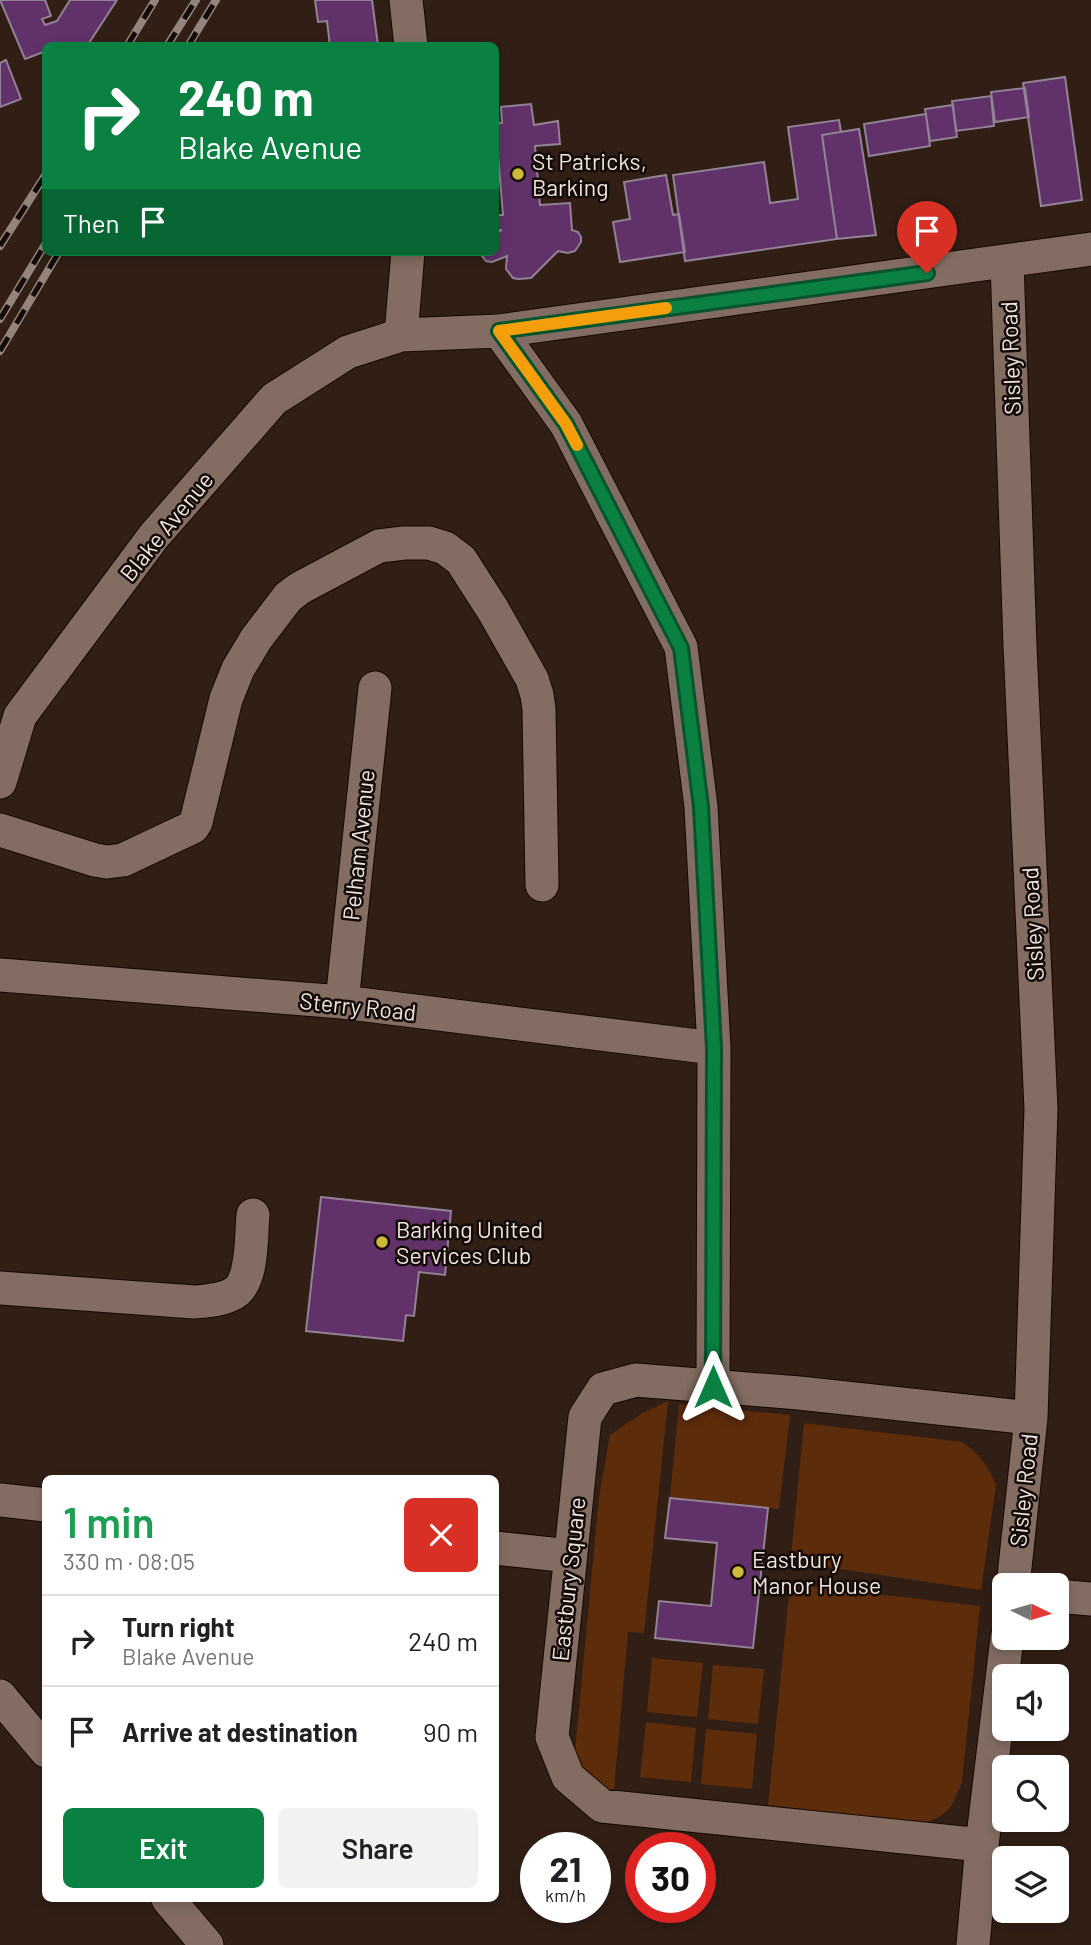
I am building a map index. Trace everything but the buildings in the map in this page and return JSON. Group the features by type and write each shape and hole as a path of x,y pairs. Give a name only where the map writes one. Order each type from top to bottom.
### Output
{"street":[{"path":"406,0 411,42"},
{"name":"Blake Avenue","path":"0,782 20,716 154,536 274,399 348,352 401,335 499,331 1091,249"},
{"path":"401,335 408,256"},
{"name":"Sisley Road","path":"1007,262 1020,646 1041,1109 1031,1418 1014,1573"},
{"path":"499,331 566,424 681,648 701,807 714,1048 713,1387"},
{"path":"0,830 107,862 123,860 193,827 226,699 238,669 256,639 288,597 300,588 379,547 429,543 445,548 461,560 532,679 539,709 542,885"},
{"name":"Pelham Avenue","path":"342,1003 375,688"},
{"name":"Sterry Road","path":"0,975 342,1003 714,1048"},
{"path":"0,1288 194,1302 225,1297 235,1292 247,1275 253,1215"},
{"name":"Eastbury Square","path":"982,1845 602,1806 568,1777 552,1737 585,1417 603,1389 636,1380 799,1393 1031,1418"},
{"path":"0,1500 42,1505"},
{"path":"499,1548 570,1556"},
{"path":"1069,1598 1091,1600"},
{"path":"973,1945 1006,1650"},
{"path":"0,1696 42,1746"},
{"path":"171,1902 207,1945"}],"shaded area":[{"path":"668,1401 644,1633 628,1632 614,1789 593,1789 573,1772 599,1497 610,1435 641,1414"},
{"path":"679,1404 790,1415 779,1509 670,1498"},
{"path":"804,1423 962,1442 973,1451 987,1466 996,1485 981,1590 800,1563 791,1556"},
{"path":"790,1584 980,1606 962,1782 953,1803 940,1816 925,1823 768,1805"},
{"path":"652,1658 703,1663 697,1717 647,1712"},
{"path":"713,1665 764,1669 758,1724 708,1719"},
{"path":"646,1722 696,1728 691,1782 640,1777"},
{"path":"706,1729 757,1734 752,1789 701,1784"}],"railway":[{"path":"129,42 155,0"},
{"path":"170,42 196,0"},
{"path":"190,42 216,0"},
{"path":"0,246 42,180"},
{"path":"0,319 42,250"},
{"path":"0,351 57,256"}],"slow traffic":[{"path":"577,445 566,424 499,331 666,308"}],"place":[{"name":"St Patricks, Barking","path":"518,174"},
{"name":"Barking United Services Club","path":"382,1242"},
{"name":"Eastbury Manor House","path":"738,1572"}],"route":[{"path":"713,1387 714,1048 701,807 681,648 566,424 499,331 927,273"}]}
